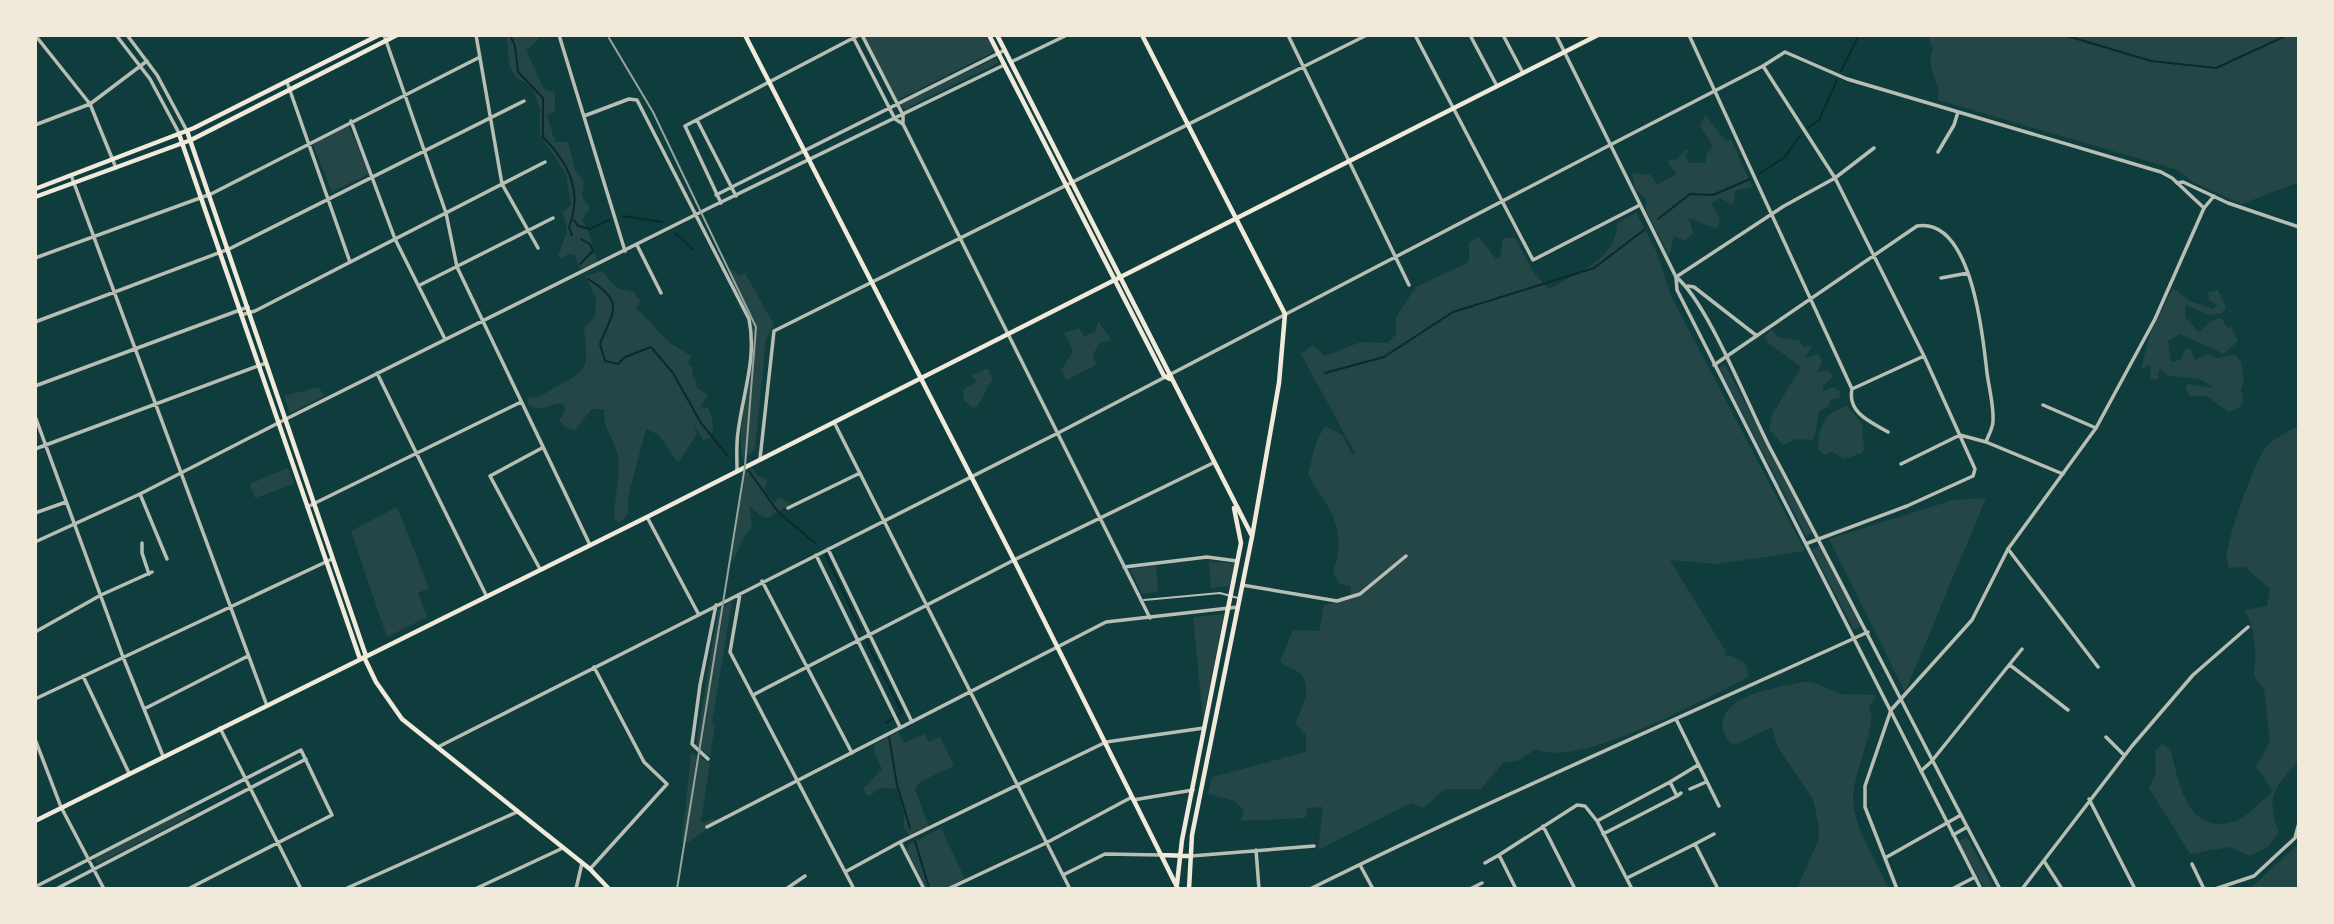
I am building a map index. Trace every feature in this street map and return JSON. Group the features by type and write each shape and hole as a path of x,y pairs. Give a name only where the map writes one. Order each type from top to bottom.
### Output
{"main road":[{"path":"35,189 187,131 379,35"},
{"path":"35,197 191,140 351,59 385,38 397,35"},
{"path":"745,35 1014,560 1177,889"},
{"path":"989,35 1114,279 1167,374"},
{"path":"997,35 1252,537"},
{"path":"1142,35 1285,314 1279,383 1252,537 1189,856 1189,889"},
{"path":"35,821 266,703 647,517 1598,35"},
{"path":"347,51 351,59"},
{"path":"187,131 211,194 363,657"},
{"path":"179,134 325,562 363,657 394,710 590,869 609,889"},
{"path":"1177,889 1180,855 1237,561 1240,529 1230,497"},
{"path":"1162,855 1189,856"}],"street":[{"path":"35,35 90,104 116,168"},
{"path":"116,35 140,66 179,134"},
{"path":"127,35 147,61 187,131"},
{"path":"476,35 502,184 538,248"},
{"path":"559,35 625,251"},
{"path":"721,203 684,130 697,120 852,36 860,35 897,104 903,124 963,239 1150,618"},
{"path":"35,542 140,494 482,320 1067,35"},
{"path":"1288,35 1409,285"},
{"path":"760,460 774,331 1367,35"},
{"path":"1415,35 1500,202 1533,260 1640,205"},
{"path":"1470,35 1497,86"},
{"path":"1503,35 1523,74"},
{"path":"1556,35 1676,277 1677,290 1714,365 1808,544 1981,889"},
{"path":"1689,35 1852,389 1851,400 1858,414 1888,432"},
{"path":"852,36 895,118 903,124"},
{"path":"385,38 446,213 457,267 590,545"},
{"path":"711,207 716,195 1005,50"},
{"path":"438,747 1058,433 1763,66 1785,52 1847,79 2161,172 2204,208"},
{"path":"35,258 211,194 309,141 480,57"},
{"path":"35,125 90,104 147,61"},
{"path":"1763,66 1835,178 1872,257 1924,356 1975,469 1973,476 1906,506 1808,544"},
{"path":"287,82 350,262"},
{"path":"584,116 629,99 637,100 698,214 749,319 752,360 738,432 737,470"},
{"path":"35,321 229,249 524,100"},
{"path":"1938,152 1954,125 1958,112"},
{"path":"697,120 736,196"},
{"path":"351,121 395,239 445,339"},
{"path":"1676,277 1772,214 1835,178 1874,148"},
{"path":"35,386 249,310 350,262 545,162"},
{"path":"71,175 112,293 266,703"},
{"path":"2177,183 2183,182 2299,227"},
{"path":"1897,889 1865,807 1865,786 1891,710 1972,620 2008,549 2096,429 2155,319 2204,208 2214,196"},
{"path":"420,285 552,218"},
{"path":"1714,365 1809,297 1917,226 1927,224 1937,228 1962,257 1980,314 1993,423 1986,442"},
{"path":"638,245 661,293"},
{"path":"1941,278 1968,273"},
{"path":"1676,277 1688,286 1868,632 1900,703 2000,889"},
{"path":"1688,286 1694,287 1757,336"},
{"path":"1852,389 1924,356"},
{"path":"35,449 266,363"},
{"path":"377,373 486,597"},
{"path":"307,507 521,402"},
{"path":"2043,405 2096,429"},
{"path":"35,416 123,657 163,756"},
{"path":"834,422 1070,889"},
{"path":"1901,464 1960,435 1986,442 2063,475"},
{"path":"541,570 490,476 542,448"},
{"path":"753,695 1014,560 1213,463"},
{"path":"788,508 860,472"},
{"path":"140,494 167,559"},
{"path":"35,513 66,502"},
{"path":"647,517 699,615"},
{"path":"35,632 101,595 151,573 142,543"},
{"path":"828,549 912,722"},
{"path":"2008,549 2098,667"},
{"path":"816,555 860,640 900,727"},
{"path":"1242,585 1338,601 1360,594 1406,556"},
{"path":"1124,567 1206,557 1237,561"},
{"path":"35,699 332,559"},
{"path":"762,581 852,753"},
{"path":"740,593 730,652 854,889"},
{"path":"708,759 692,744 700,685 716,605"},
{"path":"707,827 1106,622 1238,607"},
{"path":"2022,889 2124,755 2193,675 2248,627"},
{"path":"1310,889 1569,765 1868,632"},
{"path":"1921,771 2022,649"},
{"path":"144,709 248,656"},
{"path":"2010,664 2068,710"},
{"path":"590,869 667,784 644,762 594,667"},
{"path":"83,676 129,773"},
{"path":"1676,719 1719,806"},
{"path":"220,727 301,889"},
{"path":"845,872 900,842 1106,742 1205,727"},
{"path":"2106,737 2124,755"},
{"path":"35,739 61,807 104,889"},
{"path":"37,887 301,750 332,815 188,889"},
{"path":"56,889 306,759"},
{"path":"1597,821 1698,765"},
{"path":"1603,834 1679,794 1670,782"},
{"path":"1690,789 1706,782"},
{"path":"948,889 1132,799 1193,790"},
{"path":"2089,799 2135,889"},
{"path":"1485,863 1577,805 1585,806 1597,821 1632,889"},
{"path":"189,808 194,817"},
{"path":"345,889 517,812"},
{"path":"1885,858 1961,815"},
{"path":"2215,889 2254,876 2295,838 2299,823"},
{"path":"1543,826 1574,889"},
{"path":"1953,835 1968,827"},
{"path":"1627,878 1714,834"},
{"path":"900,842 924,889"},
{"path":"1695,844 1717,889"},
{"path":"1189,856 1314,846"},
{"path":"475,889 563,848"},
{"path":"1256,850 1259,889"},
{"path":"1063,875 1105,854 1162,855"},
{"path":"1499,855 1516,889"},
{"path":"2044,861 2062,889"},
{"path":"576,889 582,863"},
{"path":"2192,864 2204,889"},
{"path":"1360,865 1373,889"},
{"path":"786,889 805,876"},
{"path":"1952,889 1975,877"},
{"path":"1470,889 1482,883"}],"lane":[{"path":"1140,600 1220,593 1239,598"}],"shaded area":[{"path":"506,35 536,35 539,39 526,50 544,89 555,92 555,111 547,115 555,142 568,142 575,170 584,181 582,196 590,208 582,220 598,263 580,269 575,255 568,254 562,259 558,256 567,231 563,212 571,205 566,174 540,135 540,110 533,88 517,77 510,67"},
{"path":"986,35 995,51 897,100 864,36"},
{"path":"1928,35 2299,35 2299,182 2242,204 2194,183 2178,170 1938,100 1931,63 1933,50"},
{"path":"996,58 998,63 905,109 902,107 902,103"},
{"path":"1705,115 1726,141 1731,139 1752,187 1735,191 1733,205 1721,198 1711,203 1720,219 1717,229 1689,218 1693,234 1684,241 1674,236 1669,256 1646,211 1645,198 1635,189 1632,173 1651,175 1657,185 1676,174 1667,161 1677,159 1686,149 1690,150 1685,155 1689,163 1705,163 1707,153 1713,146 1700,126"},
{"path":"349,126 369,174 332,192 313,144"},
{"path":"1636,212 1656,251 1672,298 1805,551 1716,564 1670,560 1726,652 1725,656 1732,656 1746,664 1749,677 1673,715 1610,741 1581,750 1555,753 1536,749 1519,760 1503,763 1481,789 1445,789 1423,808 1411,803 1318,850 1323,807 1307,808 1305,818 1241,821 1244,810 1235,801 1208,794 1212,777 1306,752 1306,735 1295,723 1305,698 1306,685 1300,673 1280,662 1293,630 1319,631 1324,605 1352,599 1350,586 1340,584 1333,572 1339,543 1338,531 1329,509 1308,475 1316,442 1325,426 1342,435 1352,454 1356,455 1301,354 1313,345 1325,356 1361,342 1388,343 1396,334 1396,317 1416,287 1469,262 1469,242 1479,237 1496,259 1500,257 1503,238 1515,238 1534,273 1549,289 1593,264 1610,247 1617,224"},
{"path":"733,270 739,275 745,273 774,325 766,339 755,449 743,460 741,432 754,339 748,313 728,272"},
{"path":"602,271 617,288 634,292 640,301 636,308 669,342 691,356 688,363 693,368 692,376 697,381 696,387 708,395 700,407 708,408 713,423 710,438 703,440 693,422 697,434 678,463 659,435 646,429 628,497 628,514 620,523 614,519 618,457 605,422 604,409 592,409 575,430 565,427 559,420 565,412 564,404 537,408 528,404 528,398 537,397 569,380 585,364 584,328 595,317 596,298 585,276"},
{"path":"2173,288 2190,301 2212,309 2218,305 2209,300 2208,292 2218,290 2226,307 2223,313 2208,315 2186,305 2185,317 2199,332 2211,321 2221,318 2228,328 2231,326 2238,341 2224,354 2180,334 2168,341 2171,362 2181,360 2185,349 2190,348 2195,360 2207,354 2215,358 2236,355 2241,362 2244,384 2241,388 2243,400 2240,407 2229,412 2206,396 2190,396 2186,389 2187,384 2213,388 2202,380 2167,375 2162,369 2159,370 2158,380 2150,378 2151,365 2141,369 2150,334"},
{"path":"1098,321 1112,340 1100,343 1093,354 1096,365 1067,380 1061,370 1073,351 1064,333 1079,328 1084,336 1095,332"},
{"path":"1772,329 1777,337 1799,340 1804,347 1813,345 1805,357 1819,354 1822,361 1818,372 1827,370 1834,376 1823,386 1823,391 1834,387 1841,392 1839,398 1831,399 1829,406 1819,411 1814,438 1811,440 1796,439 1783,445 1769,429 1772,415 1801,367 1767,342 1765,336"},
{"path":"1725,365 1813,532 1806,536 1719,368"},
{"path":"988,369 993,380 974,409 964,400 963,390 977,381 970,376"},
{"path":"319,387 324,396 290,413 284,396"},
{"path":"1847,406 1862,424 1864,449 1862,453 1844,459 1831,451 1825,455 1818,449 1821,428 1832,413"},
{"path":"2299,425 2299,760 2274,793 2273,810 2279,833 2268,847 2250,856 2229,847 2190,854 2149,788 2156,772 2155,751 2162,744 2171,750 2177,777 2188,804 2196,815 2207,822 2219,824 2240,819 2273,791 2256,767 2270,741 2264,689 2254,676 2255,642 2245,610 2267,606 2270,589 2245,567 2229,568 2227,554 2244,496 2262,453 2270,443"},
{"path":"752,467 757,476 768,479 764,491 774,502 779,498 791,503 768,518 761,516 749,505 752,528 729,563 743,473"},
{"path":"288,468 294,484 255,498 250,484"},
{"path":"1986,498 1905,692 1829,539 1953,500"},
{"path":"397,507 429,588 418,593 427,617 387,637 351,531"},
{"path":"1821,545 1861,626 1854,630 1812,550"},
{"path":"1209,562 1235,563 1230,586 1211,588"},
{"path":"1156,566 1158,592 1142,594 1130,569"},
{"path":"732,601 712,722 715,725 710,756 696,746 718,610"},
{"path":"1224,614 1203,719 1193,617"},
{"path":"1812,682 1841,694 1877,695 1869,706 1871,724 1856,777 1853,799 1861,833 1889,889 1797,889 1819,838 1813,799 1777,746 1772,727 1735,745 1725,734 1724,716 1730,707 1740,700 1767,690"},
{"path":"898,732 904,743 925,734 929,742 940,737 954,766 921,781 915,789 929,827 910,835 904,828 904,813 897,789 880,788 868,797 863,789 882,769 874,753 875,744"},
{"path":"691,753 710,763 701,821 704,823 713,818 717,821 690,841 682,843"},
{"path":"187,811 190,816 97,864 94,859"},
{"path":"941,828 965,879 945,889 927,889 907,851 908,845"},
{"path":"1967,837 1995,889 1985,889 1958,841"},
{"path":"2299,843 2299,889 2250,889"}],"waterway":[{"path":"510,35 515,46 518,72 543,98 543,137 560,157 571,179 575,202 569,227 572,235"},
{"path":"1841,71 1859,35"},
{"path":"2064,35 2151,61 2216,68 2288,35"},
{"path":"1808,128 1819,120 1837,80"},
{"path":"1759,174 1785,157 1800,136"},
{"path":"1658,219 1690,194 1713,195 1750,179"},
{"path":"623,216 662,222"},
{"path":"574,220 578,226 590,229 609,220"},
{"path":"1325,373 1384,357 1453,312 1594,268 1644,230"},
{"path":"675,233 693,249"},
{"path":"580,264 593,251 590,244 581,239"},
{"path":"588,279 612,300 612,314 600,344 605,361 618,364 625,357 651,347 673,373 701,423 727,455"},
{"path":"749,471 778,512 816,544"},
{"path":"826,555 861,630"},
{"path":"866,640 902,712 886,723"},
{"path":"889,737 897,785 910,828"},
{"path":"915,841 929,888"}],"railway":[{"path":"609,38 653,112 756,327 745,466 677,889"}]}
